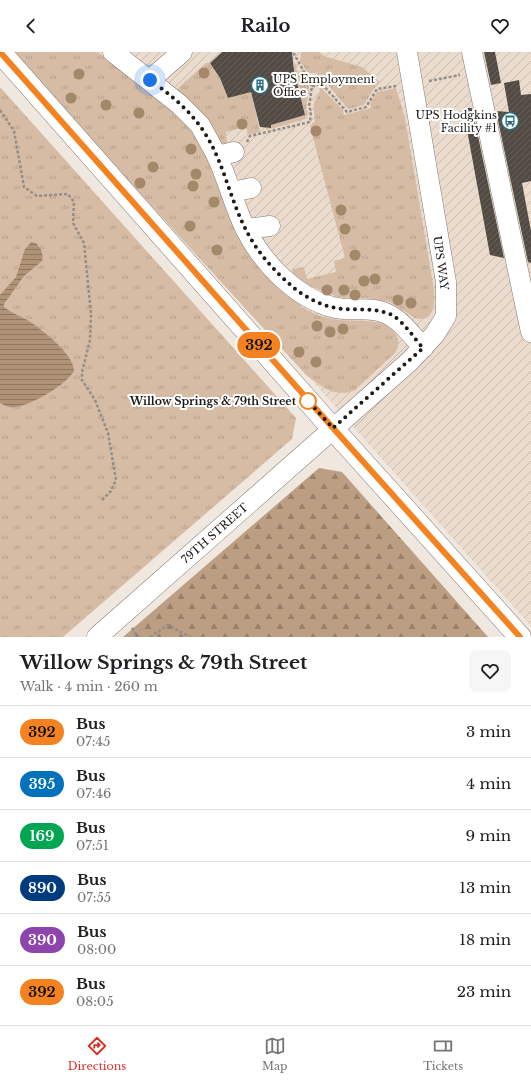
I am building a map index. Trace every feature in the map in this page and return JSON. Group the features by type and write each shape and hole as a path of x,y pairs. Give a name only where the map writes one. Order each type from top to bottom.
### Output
{"main road":[{"path":"0,52 520,637"}],"street":[{"path":"150,80 182,52"},
{"path":"392,52 410,74"},
{"name":"UPS WAY","path":"333,428 423,348 446,316 446,282 407,52"},
{"path":"472,52 531,332"},
{"path":"120,54 196,120 206,135 233,150 241,190 246,229 261,253 278,262 294,288 315,301 336,308 374,310 393,316 423,348"},
{"path":"246,229 270,226"},
{"name":"79TH STREET","path":"97,637 333,428"}],"path":[{"path":"233,150 250,136 310,122 311,111 309,107 312,86 293,52"},
{"path":"436,79 460,75"},
{"path":"312,86 322,84 347,112 366,106 377,89 392,86"},
{"path":"0,110 14,131 24,188 37,196 68,194 74,202 73,223 84,243 91,314 90,340 82,372 82,380 95,400 108,434 116,480 111,491 102,500"},
{"path":"150,637 168,626 190,637"}],"shaded area":[{"path":"19,52 531,52 531,626"},
{"path":"31,242 36,243 41,249 43,256 42,261 24,276 4,304 4,307 42,330 69,357 73,364 74,371 64,382 48,394 22,405 11,407 0,403 0,295 16,277 25,249"}],"green space":[{"path":"11,52 97,52 147,87 189,127 302,304 301,307 329,318 369,321 387,326 393,331 398,339 398,346 395,353 355,390 348,392 341,393 329,390 306,375"},
{"path":"301,52 318,52 327,57 362,67 380,82 376,85 364,105 348,109 325,81 318,82 317,73 308,73 300,61"},
{"path":"294,62 297,67 296,69 309,86 306,110 308,111 306,119 266,130 266,128 271,128 271,125 305,115 294,71"},
{"path":"206,63 210,63 220,78 228,98 251,92 260,132 248,135 246,127 226,132 227,144 222,145 198,110 177,89"},
{"path":"319,86 343,110 344,115 371,108 370,104 377,92 396,88 405,118 434,290 432,311 426,318 415,318 390,302 365,298 338,297 313,287 311,289 292,274 293,269 301,267 304,268 307,279 336,272 334,261 345,258 310,126 315,121 314,105 320,92"},
{"path":"0,87 296,418 292,439 63,637 0,637"},
{"path":"319,468 342,472 488,637 123,637"}],"building":[{"name":"UPS Employment Office","path":"222,52 292,52 294,71 305,115 271,125 271,128 260,127 251,92 228,98 220,78 210,63"},
{"path":"484,52 495,52 501,83 491,85"},
{"path":"519,80 521,95 531,94 531,181 522,183 531,231 531,263 528,262 496,111 509,112 504,83"},
{"path":"463,108 472,108 504,258 490,255"}],"bus line":[{"name":"392","path":"0,52 520,637"}],"place":[{"name":"UPS Employment Office","path":"260,85"},
{"name":"UPS Hodgkins Facility #1","path":"510,121"},
{"name":"Willow Springs & 79th Street","path":"308,401"}],"route":[{"path":"150,80 166,92 200,125 225,173 246,229 261,253 281,276 303,294 315,301 331,307 342,309 374,310 393,316 423,348 333,428 308,401"}]}
